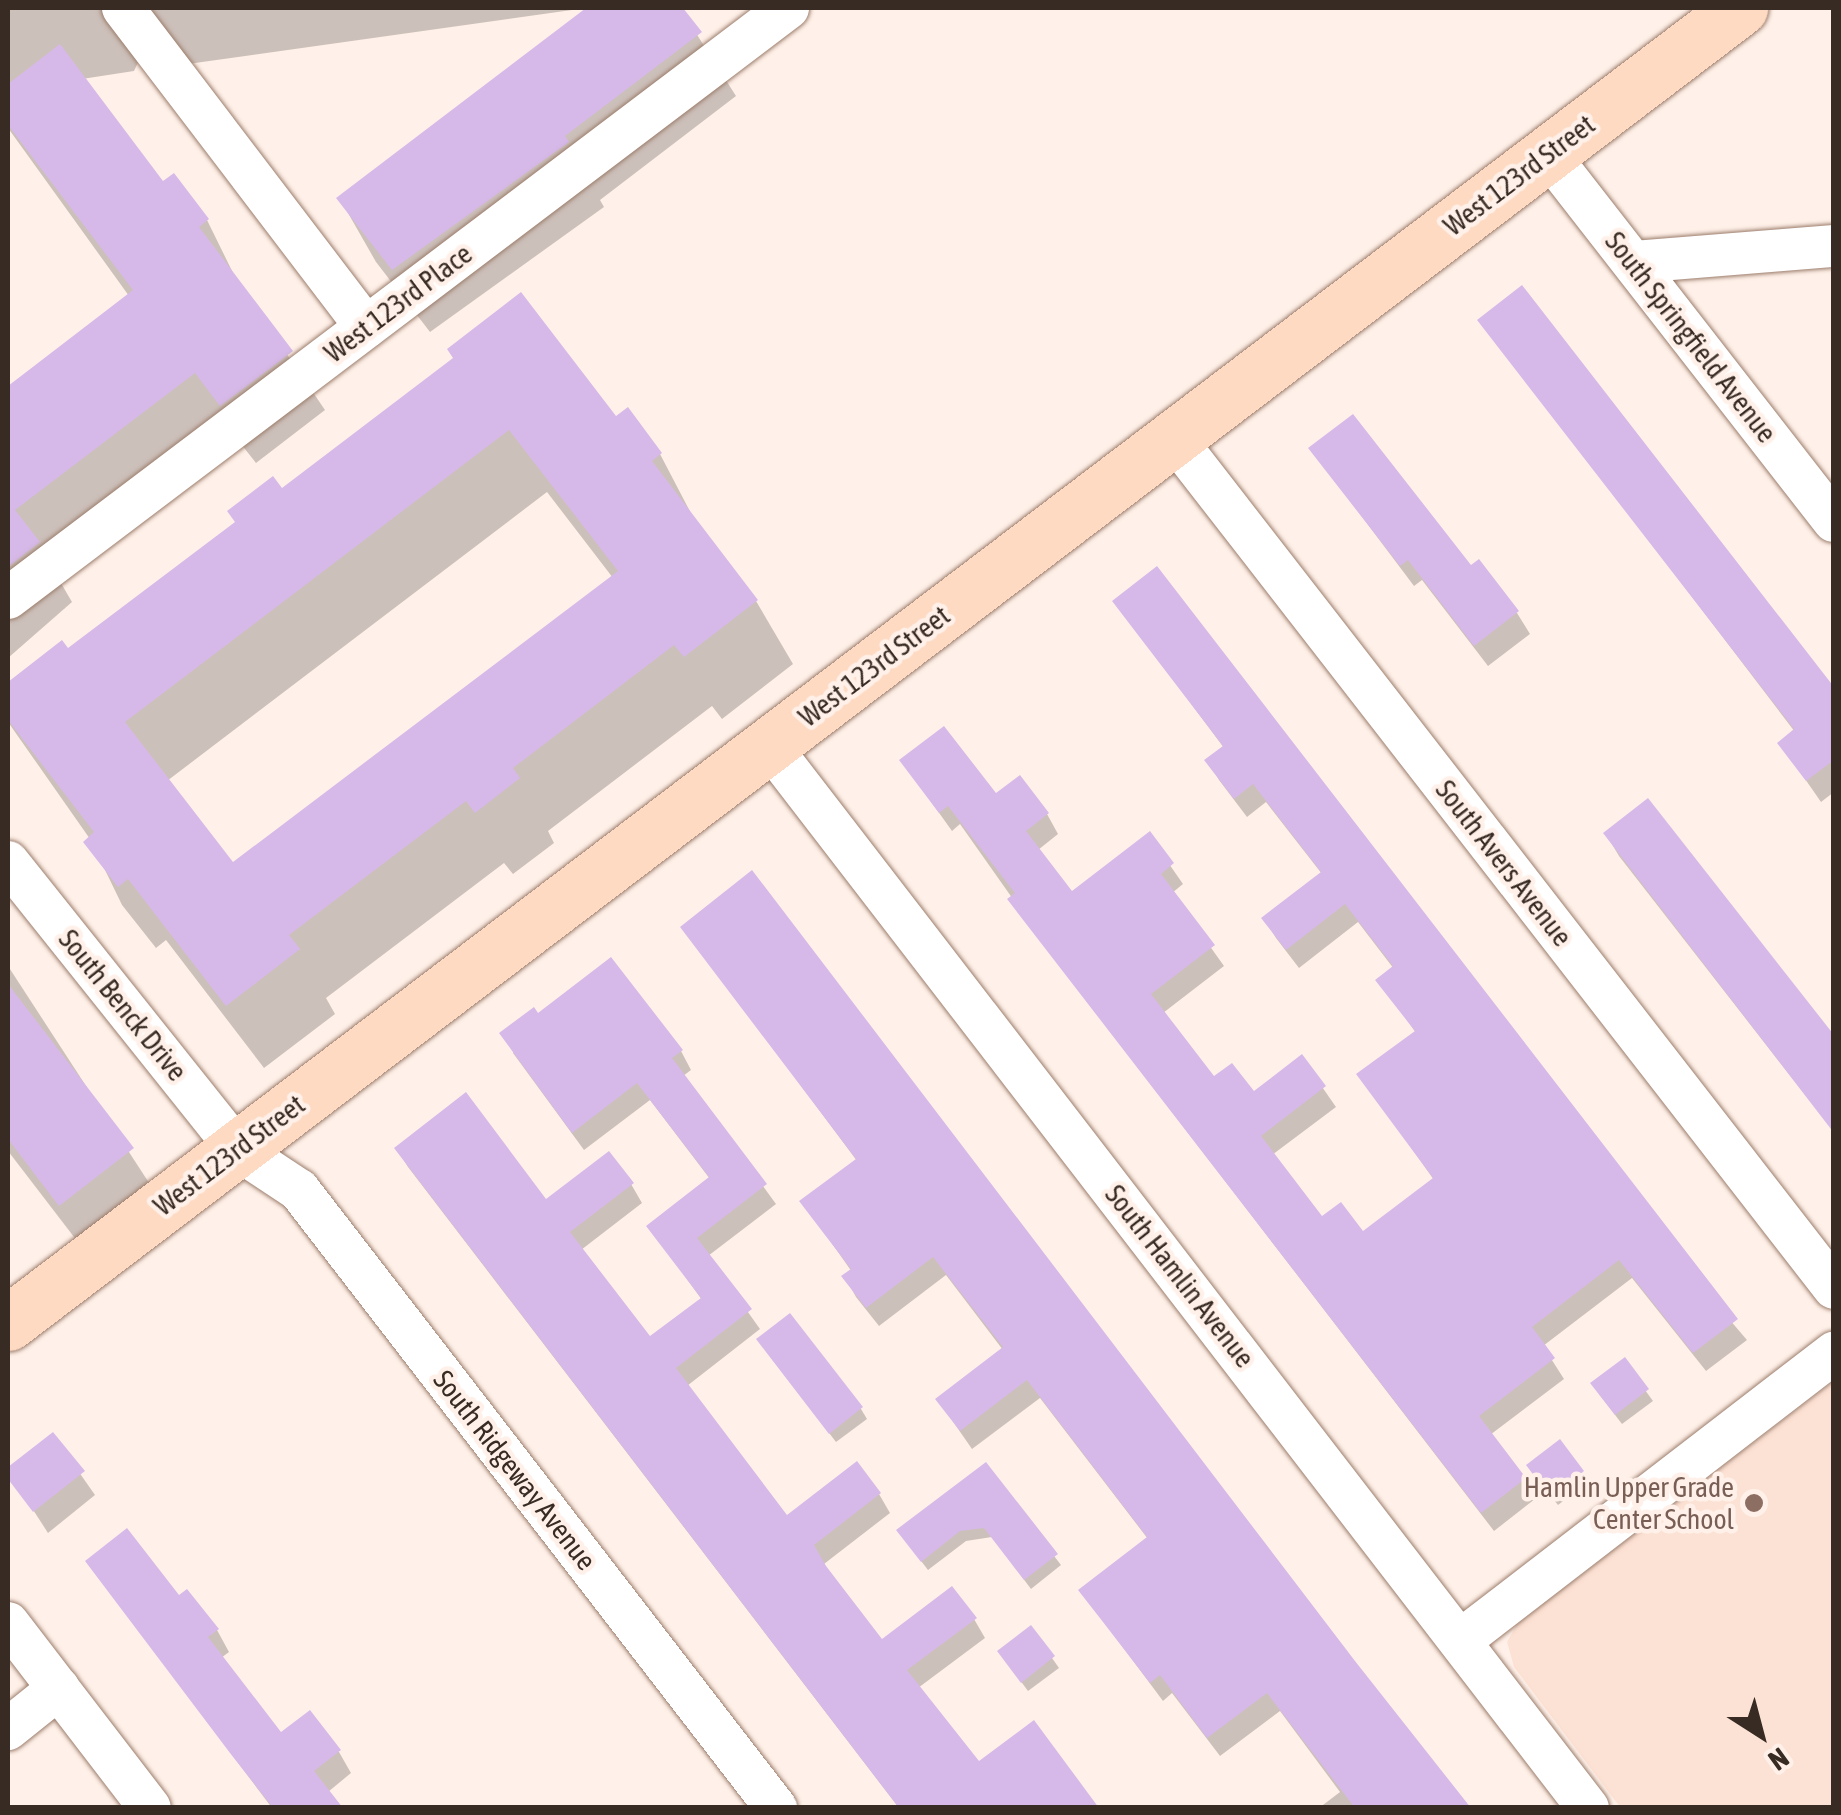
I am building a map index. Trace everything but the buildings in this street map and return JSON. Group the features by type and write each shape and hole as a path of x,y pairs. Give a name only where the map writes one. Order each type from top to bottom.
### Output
{"street":[{"path":"123,8 366,327"},
{"name":"West 123rd Place","path":"8,598 788,8"},
{"name":"West 123rd Street","path":"8,1323 1740,8"},
{"name":"South Springfield Avenue","path":"1548,154 1834,521"},
{"path":"1634,262 1834,246"},
{"name":"South Avers Avenue","path":"1174,438 1834,1288"},
{"name":"South Hamlin Avenue","path":"770,745 1588,1808"},
{"name":"South Benck Drive","path":"8,862 238,1149"},
{"name":"South Ridgeway Avenue","path":"238,1149 299,1190 776,1808"},
{"path":"1462,1640 1834,1353"},
{"path":"8,1623 150,1808"},
{"path":"8,1730 59,1688"}],"shaded area":[{"name":"Hamlin Upper Grade Center School","path":"1833,1382 1833,1807 1620,1807 1514,1667 1507,1642 1517,1624"}],"place":[{"name":"Hamlin Upper Grade Center School","path":"1754,1503"}]}
